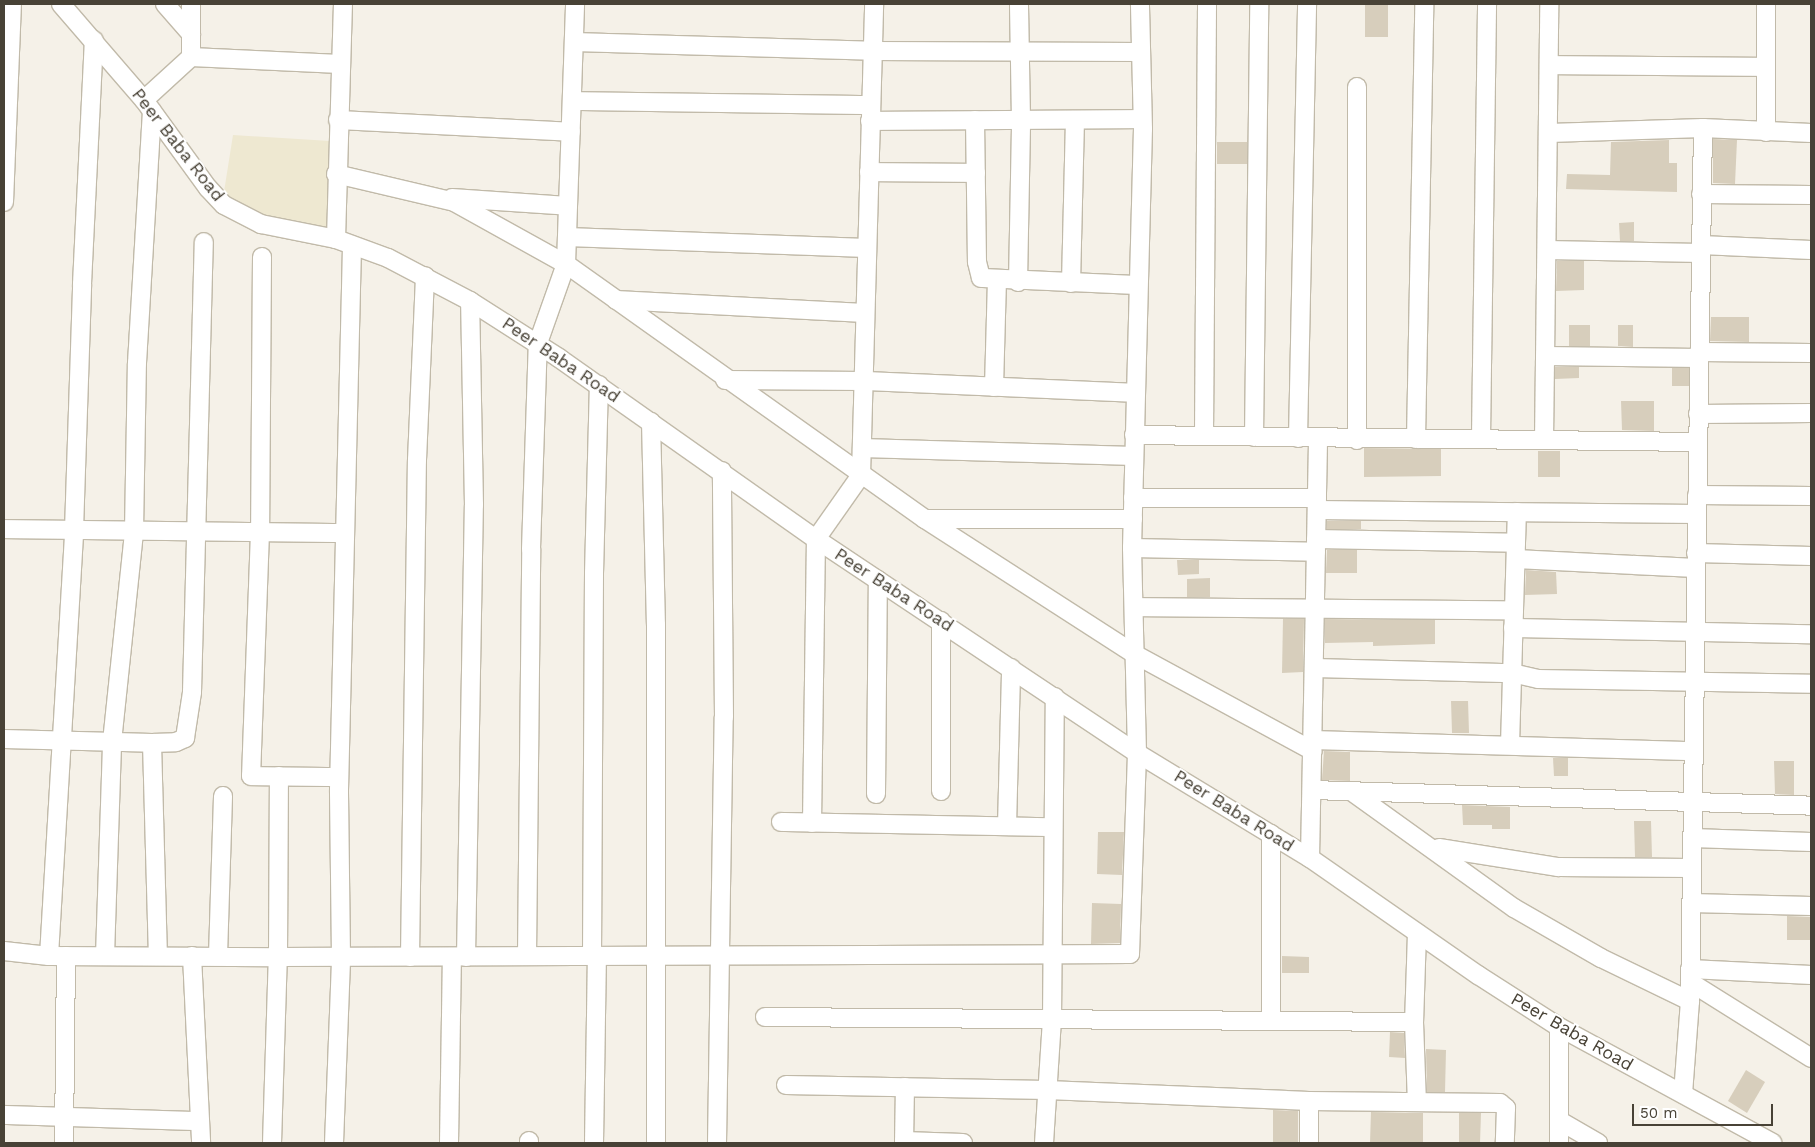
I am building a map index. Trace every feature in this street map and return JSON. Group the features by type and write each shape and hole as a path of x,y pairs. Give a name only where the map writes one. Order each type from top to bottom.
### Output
{"street":[{"path":"4,202 4,150 12,4"},
{"name":"Peer Baba Road","path":"60,4 94,40 148,106 208,188 224,205 261,224 344,242 424,276 470,301 538,343 816,539 1012,668 1136,753 1310,858 1417,933 1559,1028 1772,1143"},
{"path":"165,4 192,34"},
{"path":"105,956 112,742 134,531 137,363 148,106 191,57 192,4"},
{"path":"334,1143 341,957 339,777 346,533 344,242 336,174 343,4"},
{"path":"527,956 531,550 538,343 566,264 575,4"},
{"path":"812,823 816,539 861,475 874,4"},
{"path":"1018,282 1021,120 1019,4"},
{"path":"4,951 58,956 459,957 655,955 1052,956 1126,955 1132,950 1136,655 1132,548 1142,119 1140,4"},
{"path":"1204,436 1207,4"},
{"path":"1254,437 1259,4"},
{"path":"1298,438 1307,4"},
{"path":"1416,439 1424,4"},
{"path":"1480,438 1487,4"},
{"path":"1544,440 1549,4"},
{"path":"1766,4 1766,132"},
{"path":"64,1143 65,1116 58,956 61,741 74,530 82,284 94,40"},
{"path":"574,42 872,52 1141,52"},
{"path":"191,57 340,64"},
{"path":"1549,65 1766,67"},
{"path":"1357,87 1357,440"},
{"path":"572,101 870,113 975,120 1142,119"},
{"path":"338,120 571,132"},
{"path":"975,120 979,274 986,281 1138,285"},
{"path":"1071,283 1075,120"},
{"path":"1549,133 1702,128 1811,133"},
{"path":"1683,1094 1690,1001 1702,128"},
{"path":"868,172 976,173"},
{"path":"336,174 454,202 566,264 725,380 925,519 1136,655 1313,745 1510,745 1694,751"},
{"path":"1702,194 1811,195"},
{"path":"431,196 568,206"},
{"path":"568,237 867,248"},
{"path":"4,739 152,743 176,742 185,738 192,692 204,242"},
{"path":"1547,250 1811,250"},
{"path":"262,257 260,532 251,776 339,777"},
{"path":"410,957 416,460 424,276"},
{"path":"994,387 997,281"},
{"path":"616,300 865,313"},
{"path":"449,1143 459,957 474,504 470,301"},
{"path":"1545,356 1811,353"},
{"path":"725,380 864,382 1135,393"},
{"path":"594,1143 594,573 599,385"},
{"path":"1698,414 1811,413"},
{"path":"652,422 656,625 656,1143"},
{"path":"1134,435 1357,440 1480,438 1698,442"},
{"path":"1310,858 1318,439"},
{"path":"862,448 1134,456"},
{"path":"717,1143 724,716 722,471"},
{"path":"1697,496 1811,496"},
{"path":"1134,498 1517,512 1697,514"},
{"path":"1510,745 1517,512"},
{"path":"925,519 1133,519"},
{"path":"4,529 346,533"},
{"path":"1132,548 1316,546 1516,551 1696,560 1811,556"},
{"path":"876,794 878,580"},
{"path":"1134,607 1316,610 1514,619 1695,632 1811,634"},
{"path":"941,621 941,791"},
{"path":"1007,826 1012,668"},
{"path":"1315,668 1512,673 1538,679 1811,684"},
{"path":"1044,1143 1052,1020 1052,827 1055,697"},
{"path":"152,743 158,956"},
{"path":"272,1143 278,957 279,776"},
{"path":"1312,790 1693,804 1811,806"},
{"path":"1351,791 1433,847 1514,908 1601,958 1690,1001"},
{"path":"218,956 223,796"},
{"path":"782,822 1052,827"},
{"path":"1271,834 1272,1021"},
{"path":"1692,838 1811,842"},
{"path":"1433,847 1558,867 1691,868"},
{"path":"1691,903 1811,906"},
{"path":"1417,933 1414,1022 1417,1102"},
{"path":"192,956 201,1143"},
{"path":"1690,976 1811,975"},
{"path":"1690,976 1811,1058"},
{"path":"766,1017 1414,1022"},
{"path":"1559,1028 1559,1143"},
{"path":"786,1085 1047,1090 1309,1102 1500,1103 1506,1108 1505,1143"},
{"path":"905,1087 904,1142 963,1143"},
{"path":"1309,1102 1309,1143"},
{"path":"4,1114 200,1121"},
{"path":"1560,1122 1598,1143"}],"shaded area":[{"path":"233,135 330,141 327,235 238,211 223,198"}],"building":[{"path":"1365,4 1388,4 1388,37 1365,37"},
{"path":"1713,139 1737,140 1735,184 1713,183"},
{"path":"1669,140 1669,163 1677,163 1677,192 1566,189 1567,174 1610,175 1611,142"},
{"path":"1217,142 1247,142 1247,164 1217,164"},
{"path":"1634,222 1634,241 1620,241 1619,223"},
{"path":"1557,261 1584,261 1584,290 1556,291"},
{"path":"1711,317 1749,317 1749,342 1710,341"},
{"path":"1569,325 1590,325 1590,346 1569,346"},
{"path":"1618,325 1633,325 1633,347 1618,346"},
{"path":"1555,367 1579,367 1579,378 1555,379"},
{"path":"1672,368 1689,368 1689,386 1672,386"},
{"path":"1621,401 1654,401 1654,431 1622,430"},
{"path":"1364,448 1441,449 1441,476 1364,477"},
{"path":"1538,451 1560,451 1560,477 1538,477"},
{"path":"1327,521 1361,521 1361,529 1327,529"},
{"path":"1327,550 1357,550 1357,573 1326,573"},
{"path":"1177,560 1199,560 1199,574 1178,575"},
{"path":"1526,570 1556,572 1557,594 1525,595"},
{"path":"1210,578 1210,597 1187,597 1187,579"},
{"path":"1283,619 1304,619 1303,672 1282,673"},
{"path":"1325,619 1435,620 1435,644 1373,646 1373,642 1325,643"},
{"path":"1451,701 1468,701 1469,733 1452,733"},
{"path":"1324,751 1350,752 1350,781 1322,780"},
{"path":"1553,758 1568,758 1568,776 1554,776"},
{"path":"1774,761 1794,761 1794,795 1775,794"},
{"path":"1462,805 1510,807 1510,829 1492,829 1492,825 1463,825"},
{"path":"1634,821 1651,821 1652,857 1635,857"},
{"path":"1098,832 1124,832 1122,875 1097,874"},
{"path":"1092,903 1121,904 1120,943 1091,944"},
{"path":"1787,916 1811,917 1811,940 1787,940"},
{"path":"1282,956 1309,957 1309,973 1282,973"},
{"path":"1390,1032 1404,1033 1405,1058 1389,1057"},
{"path":"1426,1049 1446,1050 1445,1092 1427,1092"},
{"path":"1746,1070 1765,1082 1747,1113 1728,1101"},
{"path":"1273,1110 1298,1111 1298,1143 1273,1143"},
{"path":"1371,1112 1423,1113 1423,1143 1370,1143"},
{"path":"1459,1113 1481,1113 1480,1143 1459,1143"}]}
